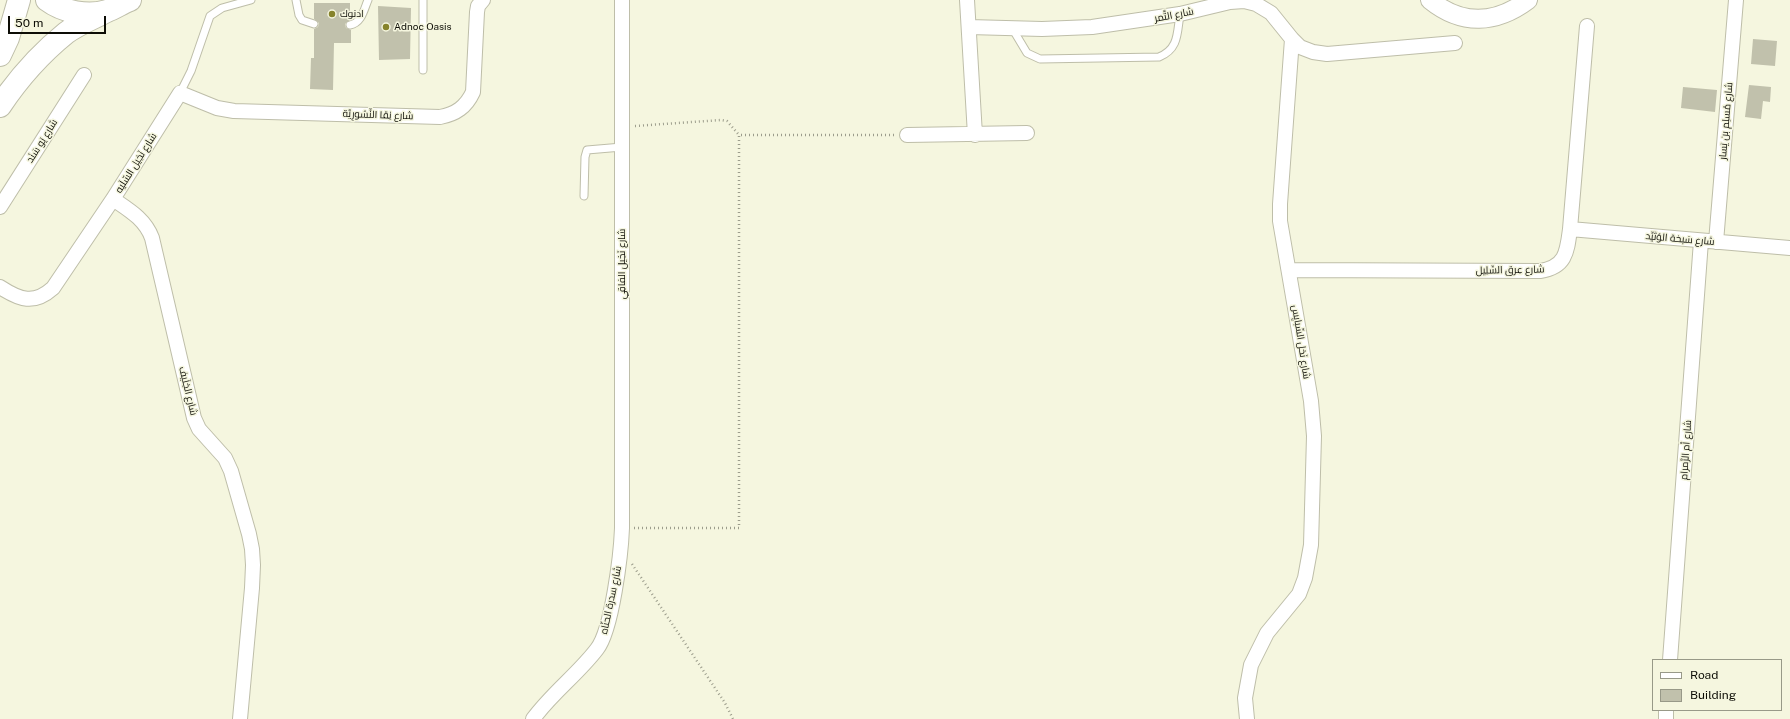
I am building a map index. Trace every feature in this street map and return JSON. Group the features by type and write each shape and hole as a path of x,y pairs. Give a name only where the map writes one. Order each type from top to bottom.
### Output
{"highway":[{"path":"0,55 8,38 19,0"},
{"path":"47,0 52,4 69,11 88,13 107,11"},
{"path":"0,106 18,80 46,51 67,33 130,0"}],"street":[{"name":"شارع نِقا النِّسُورِيَّة","path":"180,93 218,108 234,111 440,117 452,115 468,101 473,92 477,12 478,6 483,0"},
{"name":"شارع نَخِيل الفاقِي","path":"622,0 622,528"},
{"path":"967,0 975,135"},
{"path":"1430,0 1441,9 1458,16 1477,19 1496,17 1508,13 1528,0"},
{"name":"شارع مُسلِم بن يَسار","path":"1716,242 1736,0"},
{"name":"شارع التَّمر","path":"968,27 1092,28 1180,14 1230,2 1244,1 1256,4 1271,13 1300,47 1313,52 1327,54 1455,43"},
{"name":"شارع عِرق السِّلِيل","path":"1290,270 1540,271 1559,265 1564,258 1570,229 1587,26"},
{"name":"شارع نَخل السِّبايِس","path":"1247,719 1245,698 1252,665 1267,633 1299,594 1305,578 1311,545 1314,436 1311,401 1290,270 1280,221 1292,39"},
{"name":"شارع يَو سَنَد","path":"0,207 84,75"},
{"name":"شارع نَخِيل السّلَيه","path":"0,287 13,296 24,299 36,299 45,296 61,279 180,93"},
{"path":"907,135 1028,133"},
{"name":"شارع الخِلَيف","path":"113,199 139,217 148,227 152,238 194,418 199,429 225,458 231,471 252,549 252,588 240,719"},
{"name":"شارع سَبخة الوُتَيِّد","path":"1570,229 1790,248"},
{"name":"شارع أم الرَّمرام","path":"1670,659 1701,240"},
{"name":"شارع سدرة الحنّاه","path":"533,719 589,658 603,639 621,548 622,528"}],"lane":[{"name":"شارع نَخِيل السّلَيه","path":"180,93 191,71 210,16 222,8 251,0"},
{"path":"296,0 298,15 302,20 314,24"},
{"path":"350,24 355,24 361,18 368,0"},
{"path":"423,0 423,70"},
{"path":"1012,28 1027,53 1040,59 1159,57 1167,54 1174,46 1180,14"},
{"path":"584,196 585,152 587,150 622,147"}],"path":[{"path":"622,127 721,120 727,121 739,135 739,528 622,528"},
{"path":"739,135 907,135"},
{"path":"621,548 725,702 733,719"}],"building":[{"path":"314,3 350,3 350,20 345,24 346,28 351,30 351,43 334,43 333,90 310,89 311,58 314,58 314,29 318,27 319,23 314,19"},
{"path":"378,6 411,8 410,59 379,60"},
{"path":"1753,39 1777,41 1775,66 1751,64"},
{"path":"1749,85 1771,87 1770,102 1763,101 1761,119 1745,117"},
{"path":"1683,87 1717,90 1715,112 1681,108"}],"place":[{"name":"ادنوك","path":"332,14"},
{"name":"Adnoc Oasis","path":"386,27"}]}
